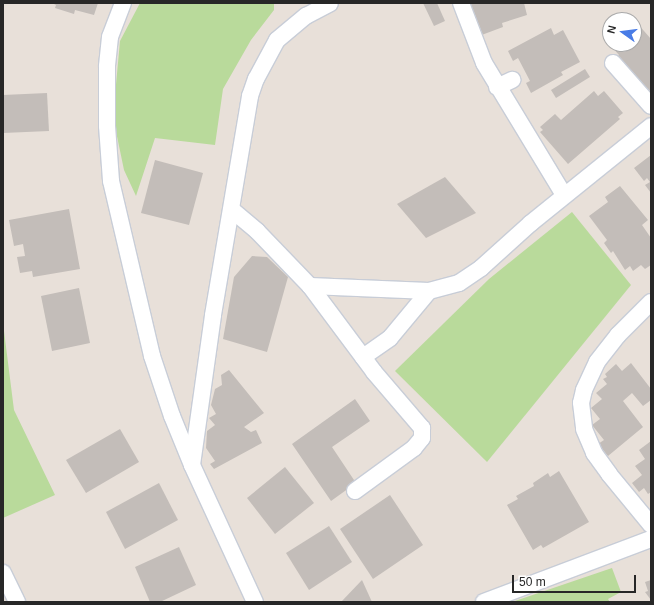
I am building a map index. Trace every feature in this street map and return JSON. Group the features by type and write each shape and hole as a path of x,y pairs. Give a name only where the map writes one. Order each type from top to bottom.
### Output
{"street":[{"path":"123,3 110,37 107,67 107,126 111,181 152,356 172,416 192,465 255,602"},
{"path":"192,465 211,323 232,210 243,129 256,79 277,40 306,16 330,3"},
{"path":"460,3 484,63 497,87 564,195"},
{"path":"613,63 651,106"},
{"path":"497,87 512,80"},
{"path":"310,286 429,291 459,283 477,271 564,195 651,126"},
{"path":"232,210 257,231 310,286 363,357 418,421 423,433 414,448 355,491"},
{"path":"363,357 390,338 429,291"},
{"path":"651,302 618,335 598,362 584,390 581,403 584,429 594,453 609,474 651,525"},
{"path":"484,602 651,539"},
{"path":"3,573 17,602"}],"green space":[{"path":"140,3 274,3 274,10 251,40 223,89 215,145 155,138 136,196 124,170 113,117 120,41"},
{"path":"572,212 631,285 487,462 395,371 489,279"},
{"path":"3,323 14,410 55,495 3,518"},
{"path":"612,568 621,592 608,599 610,602 512,602"}],"building":[{"path":"52,3 98,3 94,15 75,10 74,14 55,8 56,5"},
{"path":"423,3 437,3 445,21 434,26"},
{"path":"463,3 524,3 527,15 502,23 503,27 479,36"},
{"path":"551,28 554,35 563,30 580,62 561,72 563,75 531,93 526,83 530,81 518,58 513,61 508,51"},
{"path":"642,29 651,39 651,90 648,92 617,57 619,55 616,52 642,52"},
{"path":"585,69 590,77 556,98 551,90"},
{"path":"594,91 598,96 604,91 623,113 618,117 620,119 568,164 540,132 543,130 540,127 555,114 561,120"},
{"path":"47,93 49,131 3,133 3,95"},
{"path":"651,155 651,193 645,185 650,182 647,178 644,181 634,168"},
{"path":"155,160 203,173 189,225 141,213"},
{"path":"445,177 476,213 426,238 397,204"},
{"path":"620,186 648,220 642,225 651,238 651,265 645,269 641,265 633,271 630,266 625,270 613,251 611,253 604,243 607,240 589,216 608,202 605,197"},
{"path":"69,209 80,269 33,277 32,271 20,273 17,257 25,256 23,244 14,246 9,220"},
{"path":"252,256 267,257 288,277 267,352 223,339 234,277"},
{"path":"79,288 90,343 52,351 41,296"},
{"path":"631,363 651,389 651,400 643,406 632,393 623,401 643,427 608,456 598,444 604,440 592,425 600,419 591,408 602,399 596,393 607,384 603,379 607,377 605,374 616,364 622,371"},
{"path":"229,370 264,413 244,427 251,432 256,430 262,443 214,469 210,464 215,461 206,448 207,431 215,425 209,418 216,414 211,405 215,389 222,385 221,375"},
{"path":"355,399 370,421 332,447 356,483 331,501 292,444"},
{"path":"120,429 139,462 86,493 66,460"},
{"path":"651,441 651,492 648,494 644,488 639,492 632,483 642,475 635,466 645,459 639,450"},
{"path":"285,467 314,503 275,534 247,498"},
{"path":"559,471 589,522 543,548 541,545 533,550 507,505 518,499 516,496 534,486 533,483 548,473 550,477"},
{"path":"159,483 178,520 125,549 106,512"},
{"path":"390,495 423,545 373,579 340,529"},
{"path":"329,526 352,562 309,590 286,553"},
{"path":"179,547 196,585 160,602 150,602 135,567"},
{"path":"362,580 372,602 341,602"},
{"path":"651,580 651,600 645,592 648,591 645,582"}]}
